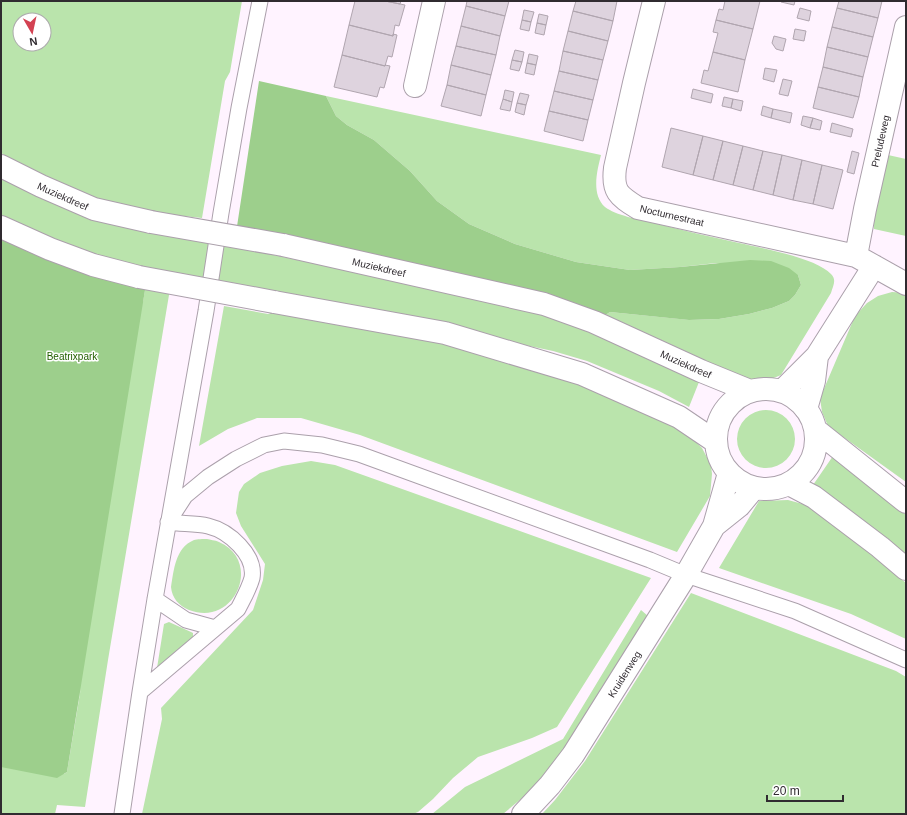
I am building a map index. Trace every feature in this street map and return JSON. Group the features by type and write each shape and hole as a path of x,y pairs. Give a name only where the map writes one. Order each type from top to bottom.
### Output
{"main road":[{"path":"415,86 434,1"},
{"name":"Nocturnestraat","path":"654,1 615,168 614,180 620,197 638,208 865,261 906,284"},
{"name":"Preludeweg","path":"782,391 817,356 865,261 865,210 906,27"},
{"name":"Muziekdreef","path":"1,166 94,210 151,222 283,245 544,304 594,322 701,371 750,391"},
{"path":"1,227 50,249 93,265 139,278 445,333 582,374 679,417 716,442"},
{"name":"Preludeweg","path":"806,409 814,380 817,356"},
{"path":"771,388 782,391 795,398 806,409 812,419 816,430 815,451 805,470 789,484 778,488 754,488 740,482 729,472 720,459 716,442 716,431 719,420 724,410 736,399 750,391 771,388"},
{"path":"816,430 906,502"},
{"name":"Kruidenweg","path":"523,814 550,785 573,755 686,575 714,526 729,472"},
{"path":"789,484 814,497 880,547 906,569"},
{"name":"Kruidenweg","path":"714,526 738,506 754,488"}],"lane":[{"path":"122,814 140,692 168,522 206,311 239,108 260,1"},
{"path":"168,522 185,496 208,477 236,459 264,445 284,441 322,445 359,454 650,560 686,575 795,611 906,660"},
{"path":"140,692 238,609 252,577 250,561 244,549 228,534 209,526 168,522"},
{"path":"155,599 186,620 216,628"}],"green space":[{"path":"1,1 242,1 230,72 225,81 202,218 136,211 88,197 53,183 1,153"},
{"path":"259,81 326,96 336,116 347,125 374,140 410,171 437,201 469,224 515,244 576,262 630,270 750,260 771,261 789,268 798,275 801,285 789,301 772,308 749,314 719,319 689,320 610,312 604,316 236,233"},
{"path":"326,96 601,155 596,182 598,196 601,202 609,210 635,219 801,258 824,268 833,276 834,281 831,293 781,375 772,379 755,381 745,380 661,340 604,316 610,312 690,320 719,319 749,314 772,308 789,301 801,285 798,275 716,263 630,270 576,262 515,244 469,224 437,201 410,171 374,140 347,125 336,116"},
{"path":"888,155 906,159 906,236 874,229 874,217"},
{"path":"1,173 174,234 321,265 394,275 565,319 699,382 689,407 659,391 587,361 553,351 112,263 1,219"},
{"name":"Beatrixpark","path":"1,235 146,284 67,772 57,778 1,767"},
{"name":"Beatrixpark","path":"1,251 143,302 146,284 170,289 85,807 57,805 55,814 1,814","holes":["81,687 67,772 64,774"]},
{"path":"892,292 906,293 906,482 828,426 822,412 820,398 855,316 867,303 878,296"},
{"path":"224,306 268,314 279,310 428,336 568,377 684,430 702,448 711,465 712,474 710,496 677,552 360,435 301,418 257,418 228,429 199,446"},
{"path":"760,410 772,410 787,418 795,433 795,445 787,460 772,468 760,468 745,460 737,445 737,433 745,418"},
{"path":"833,456 906,515 906,557 813,485"},
{"path":"311,461 335,465 651,578 557,727 532,738 478,757 453,778 418,812 413,814 142,814 162,719 161,708 253,610 263,580 265,564 241,526 236,513 239,492 244,484 260,473 282,466"},
{"path":"788,500 810,506 840,527 906,583 906,639 851,614 719,568 759,501"},
{"path":"207,539 219,542 232,551 239,563 241,577 238,590 230,601 219,610 205,613 189,610 182,606 174,598 171,587 176,560 183,548 194,540"},
{"path":"691,593 896,671 906,677 906,814 542,814 555,800 585,761"},
{"path":"641,610 648,616 545,779 503,814 432,814 465,787 563,739"},
{"path":"169,622 193,633 193,637 166,664 157,668 164,624"}],"building":[{"path":"355,1 385,1 405,5 399,26 395,25 393,36 349,25"},
{"path":"385,1 401,1 400,4"},
{"path":"467,1 509,1 505,16 466,6"},
{"path":"576,1 617,1 613,21 573,11"},
{"path":"725,1 760,1 753,29 716,20 719,9 723,10"},
{"path":"781,1 795,1 794,5"},
{"path":"839,1 882,1 878,18 837,8"},
{"path":"466,6 505,16 500,36 461,26"},
{"path":"800,8 811,11 809,21 797,18"},
{"path":"837,8 878,18 873,37 832,27"},
{"path":"524,10 534,12 531,22 522,20"},
{"path":"573,11 613,21 608,41 568,31"},
{"path":"539,14 548,16 546,25 537,23"},
{"path":"522,20 531,22 529,31 520,29"},
{"path":"716,20 753,29 745,60 713,52 718,33 713,32"},
{"path":"537,23 546,25 544,35 535,33"},
{"path":"349,25 393,36 393,34 397,35 392,57 388,56 385,66 342,55"},
{"path":"461,26 500,36 496,55 456,46"},
{"path":"832,27 873,37 868,57 827,47"},
{"path":"795,29 806,31 804,41 793,39"},
{"path":"568,31 608,41 603,60 563,51"},
{"path":"774,36 786,39 783,51 776,49 772,43"},
{"path":"456,46 496,55 491,75 451,65"},
{"path":"827,47 868,57 863,77 823,67"},
{"path":"515,50 524,52 522,62 512,60"},
{"path":"563,51 603,60 598,80 559,71"},
{"path":"713,52 745,60 738,92 701,83 704,70 708,71"},
{"path":"529,54 538,56 536,65 527,63"},
{"path":"342,55 390,66 384,88 380,87 377,97 334,87"},
{"path":"512,60 522,62 519,71 510,69"},
{"path":"527,63 536,65 534,75 525,73"},
{"path":"451,65 491,75 486,95 447,85"},
{"path":"823,67 863,77 859,97 818,87"},
{"path":"765,68 777,70 774,82 763,79"},
{"path":"559,71 598,80 593,100 554,91"},
{"path":"783,79 792,81 788,96 779,94"},
{"path":"447,85 486,95 481,116 441,106"},
{"path":"818,87 859,97 853,118 813,108"},
{"path":"693,89 713,94 711,103 691,98"},
{"path":"505,90 514,92 512,102 503,99"},
{"path":"554,91 593,100 588,120 549,111"},
{"path":"520,93 529,95 526,105 517,103"},
{"path":"724,97 733,99 731,108 722,106"},
{"path":"503,99 512,102 510,111 500,109"},
{"path":"733,99 743,101 741,111 731,108"},
{"path":"517,103 526,105 524,115 515,112"},
{"path":"763,106 773,109 771,118 761,115"},
{"path":"773,109 792,113 790,123 771,118"},
{"path":"549,111 588,120 583,141 544,131"},
{"path":"803,116 813,118 810,128 801,125"},
{"path":"813,118 822,121 820,130 810,128"},
{"path":"832,123 853,129 851,137 830,132"},
{"path":"671,128 703,136 693,175 662,167"},
{"path":"703,136 723,141 713,180 693,175"},
{"path":"723,141 743,146 733,185 713,180"},
{"path":"743,146 763,151 753,190 733,185"},
{"path":"763,151 782,155 773,195 753,190"},
{"path":"852,151 859,153 854,174 847,172"},
{"path":"782,155 802,160 793,200 773,195"},
{"path":"802,160 822,165 813,204 793,200"},
{"path":"822,165 843,170 833,209 813,204"}]}
